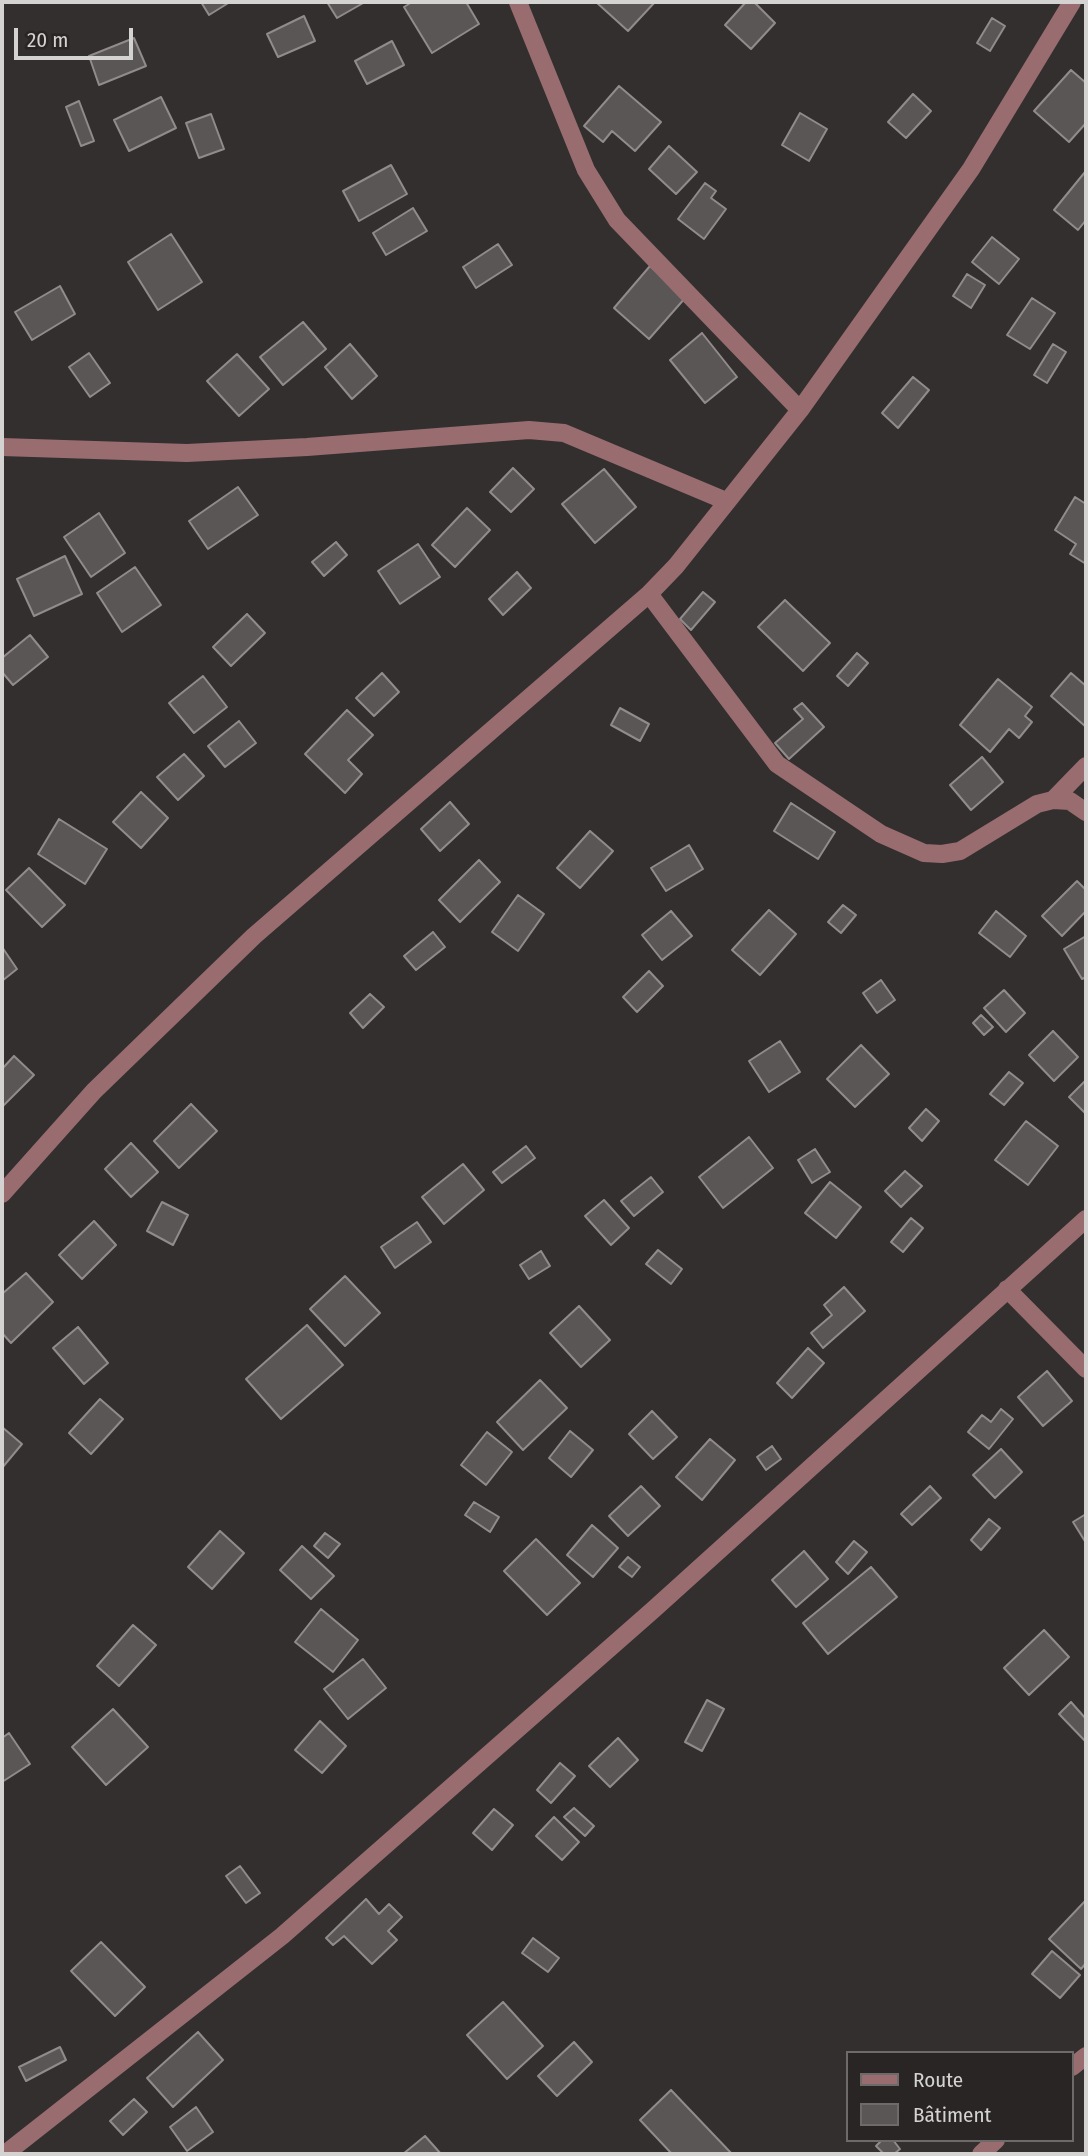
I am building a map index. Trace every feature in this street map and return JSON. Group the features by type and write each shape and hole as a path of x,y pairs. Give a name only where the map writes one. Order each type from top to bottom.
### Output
{"street":[{"path":"518,2 586,170 617,219 800,410"},
{"path":"2,1194 94,1091 254,936 649,594 676,566 800,410 971,169 1072,2"},
{"path":"2,447 187,453 529,430 564,433 726,501"},
{"path":"649,594 777,764 881,834 924,853 942,854 960,851 1037,804 1053,800 1070,801 1086,812"},
{"path":"1053,800 1086,766"},
{"path":"5,2154 282,1936 653,1610 1086,1219"},
{"path":"1007,1289 1086,1369"},
{"path":"981,2154 994,2142"}],"building":[{"path":"201,2 230,2 209,15"},
{"path":"327,2 365,2 337,18"},
{"path":"412,2 466,2 479,24 432,53 404,7"},
{"path":"596,2 655,2 628,31"},
{"path":"746,2 754,2 775,23 751,49 725,25"},
{"path":"304,16 315,41 278,57 267,34"},
{"path":"992,18 1005,26 990,51 977,43"},
{"path":"134,38 146,66 99,85 89,56"},
{"path":"392,41 404,65 367,84 355,61"},
{"path":"1071,70 1086,83 1086,123 1069,142 1034,111"},
{"path":"619,86 661,122 635,151 612,131 603,142 584,126"},
{"path":"913,94 931,111 906,138 888,122"},
{"path":"161,97 176,128 129,151 114,120"},
{"path":"79,101 94,141 81,146 66,107"},
{"path":"800,113 827,129 809,161 782,145"},
{"path":"211,114 224,149 199,158 186,123"},
{"path":"669,146 697,172 676,194 649,169"},
{"path":"391,165 407,194 359,221 343,191"},
{"path":"1085,172 1086,220 1078,230 1054,210"},
{"path":"705,183 716,191 711,198 726,209 704,239 678,219"},
{"path":"413,208 427,231 386,255 373,233"},
{"path":"171,234 202,282 158,310 128,262"},
{"path":"992,237 1019,259 999,284 972,262"},
{"path":"498,244 512,265 476,288 463,267"},
{"path":"650,266 686,297 649,339 614,308"},
{"path":"967,274 985,285 971,308 953,296"},
{"path":"60,286 75,314 32,340 15,312"},
{"path":"1032,298 1055,313 1030,349 1007,335"},
{"path":"303,322 326,349 283,385 260,357"},
{"path":"702,333 737,377 705,403 670,360"},
{"path":"350,344 377,376 352,399 325,367"},
{"path":"1053,344 1066,352 1047,383 1034,375"},
{"path":"89,353 110,383 90,397 69,367"},
{"path":"237,354 269,389 239,416 207,381"},
{"path":"913,377 929,390 898,428 882,413"},
{"path":"513,468 534,489 511,512 490,492"},
{"path":"604,469 636,507 595,543 562,504"},
{"path":"238,487 258,515 208,549 189,521"},
{"path":"1075,497 1086,504 1086,564 1070,554 1076,544 1055,530"},
{"path":"467,508 490,530 455,567 432,545"},
{"path":"99,513 125,553 91,577 64,537"},
{"path":"336,542 347,555 324,576 312,562"},
{"path":"418,544 440,577 400,604 378,571"},
{"path":"65,556 82,594 34,616 17,579"},
{"path":"135,567 161,605 122,632 97,593"},
{"path":"517,572 531,588 503,615 489,599"},
{"path":"703,592 715,602 691,630 680,619"},
{"path":"785,600 830,643 803,671 758,627"},
{"path":"247,614 265,633 231,666 213,647"},
{"path":"30,635 48,657 13,685 2,672 2,658"},
{"path":"857,653 868,663 848,686 837,676"},
{"path":"382,673 399,692 374,716 356,698"},
{"path":"1071,673 1086,686 1086,727 1051,696"},
{"path":"203,676 227,707 194,733 169,703"},
{"path":"998,679 1032,707 1025,716 1032,722 1019,738 1009,729 990,752 960,725"},
{"path":"802,703 824,727 789,759 775,743 803,719 794,709"},
{"path":"620,708 649,724 640,741 611,725"},
{"path":"347,710 373,735 348,760 362,774 345,793 305,754"},
{"path":"239,721 256,743 225,767 208,746"},
{"path":"184,754 204,776 178,800 157,777"},
{"path":"982,757 1003,782 971,810 950,785"},
{"path":"141,792 168,818 141,848 113,822"},
{"path":"450,802 469,824 440,851 421,829"},
{"path":"791,803 835,832 818,859 774,831"},
{"path":"59,819 107,849 85,884 38,854"},
{"path":"590,831 613,851 580,888 557,868"},
{"path":"689,845 703,869 666,891 651,868"},
{"path":"479,860 500,882 460,922 439,900"},
{"path":"29,868 65,905 42,927 6,890"},
{"path":"1077,881 1086,890 1086,911 1062,936 1042,916"},
{"path":"518,895 544,914 518,951 492,932"},
{"path":"843,905 856,915 841,933 828,922"},
{"path":"769,910 796,934 760,975 732,950"},
{"path":"671,911 692,936 662,960 642,935"},
{"path":"996,911 1026,936 1010,957 979,933"},
{"path":"433,932 445,947 416,970 404,956"},
{"path":"1086,936 1086,977 1082,979 1064,949"},
{"path":"2,947 17,969 2,981"},
{"path":"649,971 663,986 637,1012 623,997"},
{"path":"881,980 895,1000 877,1013 863,993"},
{"path":"1004,990 1025,1013 1006,1032 984,1008"},
{"path":"370,994 384,1007 363,1028 350,1013"},
{"path":"981,1015 993,1027 984,1035 973,1023"},
{"path":"1053,1031 1078,1057 1054,1081 1029,1055"},
{"path":"780,1041 800,1072 769,1092 749,1061"},
{"path":"861,1045 889,1074 855,1107 827,1079"},
{"path":"14,1056 34,1075 2,1107 2,1069"},
{"path":"1009,1072 1023,1083 1004,1105 990,1094"},
{"path":"1086,1080 1086,1114 1069,1097"},
{"path":"191,1104 217,1131 179,1168 154,1141"},
{"path":"926,1109 939,1121 922,1141 909,1128"},
{"path":"1026,1121 1058,1146 1028,1185 995,1160"},
{"path":"749,1137 773,1168 723,1208 699,1177"},
{"path":"131,1143 158,1172 131,1197 105,1169"},
{"path":"526,1146 535,1158 502,1183 493,1172"},
{"path":"815,1149 830,1172 812,1183 798,1160"},
{"path":"463,1164 484,1190 444,1224 422,1197"},
{"path":"905,1171 922,1186 901,1207 885,1191"},
{"path":"651,1177 663,1192 634,1216 621,1201"},
{"path":"830,1182 861,1207 836,1238 805,1213"},
{"path":"604,1200 629,1228 611,1245 585,1216"},
{"path":"162,1202 188,1215 173,1245 147,1231"},
{"path":"911,1218 923,1228 903,1252 891,1242"},
{"path":"94,1221 116,1245 82,1279 59,1255"},
{"path":"417,1222 431,1242 395,1268 381,1247"},
{"path":"658,1250 682,1269 671,1284 646,1264"},
{"path":"541,1251 550,1266 529,1279 520,1265"},
{"path":"26,1273 53,1302 11,1343 2,1333 2,1294"},
{"path":"345,1276 380,1313 345,1346 310,1309"},
{"path":"844,1287 865,1311 823,1348 811,1333 832,1315 824,1305"},
{"path":"579,1306 610,1340 581,1367 550,1333"},
{"path":"307,1325 343,1365 281,1419 246,1379"},
{"path":"78,1327 108,1363 84,1384 53,1348"},
{"path":"808,1348 824,1363 792,1398 777,1383"},
{"path":"1047,1371 1072,1401 1043,1426 1018,1397"},
{"path":"540,1380 567,1408 523,1450 497,1422"},
{"path":"100,1399 123,1419 91,1454 69,1433"},
{"path":"1001,1409 1013,1419 989,1449 968,1432 982,1415 991,1422"},
{"path":"652,1411 677,1437 653,1459 629,1434"},
{"path":"2,1427 22,1444 2,1468"},
{"path":"570,1431 593,1450 571,1477 549,1458"},
{"path":"487,1432 512,1452 486,1485 461,1465"},
{"path":"710,1439 735,1460 702,1500 676,1477"},
{"path":"772,1446 781,1459 766,1470 757,1457"},
{"path":"1001,1449 1022,1472 995,1498 973,1475"},
{"path":"641,1486 660,1506 628,1536 609,1516"},
{"path":"930,1486 941,1498 912,1525 901,1514"},
{"path":"474,1502 499,1517 490,1532 465,1515"},
{"path":"1086,1514 1086,1543 1073,1522"},
{"path":"989,1519 1000,1528 981,1550 971,1540"},
{"path":"592,1525 618,1548 593,1577 567,1555"},
{"path":"220,1531 244,1553 212,1589 188,1567"},
{"path":"325,1533 340,1544 328,1558 314,1546"},
{"path":"536,1539 580,1583 547,1615 504,1571"},
{"path":"854,1541 867,1552 848,1574 836,1562"},
{"path":"302,1546 334,1576 311,1599 280,1570"},
{"path":"804,1551 828,1579 796,1607 772,1580"},
{"path":"628,1557 640,1567 632,1577 619,1567"},
{"path":"871,1567 897,1597 828,1654 803,1623"},
{"path":"321,1609 358,1640 333,1672 295,1642"},
{"path":"133,1625 156,1645 119,1686 97,1666"},
{"path":"1044,1630 1069,1657 1029,1695 1004,1668"},
{"path":"363,1659 386,1688 348,1719 324,1689"},
{"path":"707,1700 724,1709 702,1751 685,1742"},
{"path":"1071,1702 1086,1719 1086,1742 1059,1714"},
{"path":"113,1709 148,1747 106,1785 72,1747"},
{"path":"320,1721 346,1746 322,1773 295,1750"},
{"path":"9,1733 30,1764 2,1782 2,1738"},
{"path":"618,1738 638,1760 610,1787 589,1766"},
{"path":"560,1763 575,1776 551,1803 537,1790"},
{"path":"574,1808 594,1826 585,1836 564,1817"},
{"path":"494,1809 513,1825 492,1850 473,1833"},
{"path":"554,1817 579,1842 562,1860 536,1836"},
{"path":"240,1866 260,1893 246,1903 226,1876"},
{"path":"366,1899 379,1914 389,1904 402,1917 388,1931 397,1940 372,1964 344,1936 333,1945 326,1938"},
{"path":"1086,1900 1086,1963 1081,1969 1049,1939"},
{"path":"533,1938 559,1958 548,1972 522,1953"},
{"path":"101,1942 145,1987 115,2016 71,1971"},
{"path":"1052,1951 1080,1975 1060,1998 1032,1974"},
{"path":"503,2002 543,2046 507,2079 467,2035"},
{"path":"198,2032 223,2060 173,2107 147,2078"},
{"path":"574,2042 592,2062 557,2096 538,2076"},
{"path":"60,2047 66,2060 26,2081 19,2067"},
{"path":"671,2090 732,2154 672,2154 640,2120"},
{"path":"134,2099 147,2112 123,2135 110,2121"},
{"path":"196,2107 213,2132 187,2151 170,2127"},
{"path":"425,2136 441,2154 403,2154"},
{"path":"880,2142 895,2142 900,2149 894,2154 884,2154 876,2146"}]}
